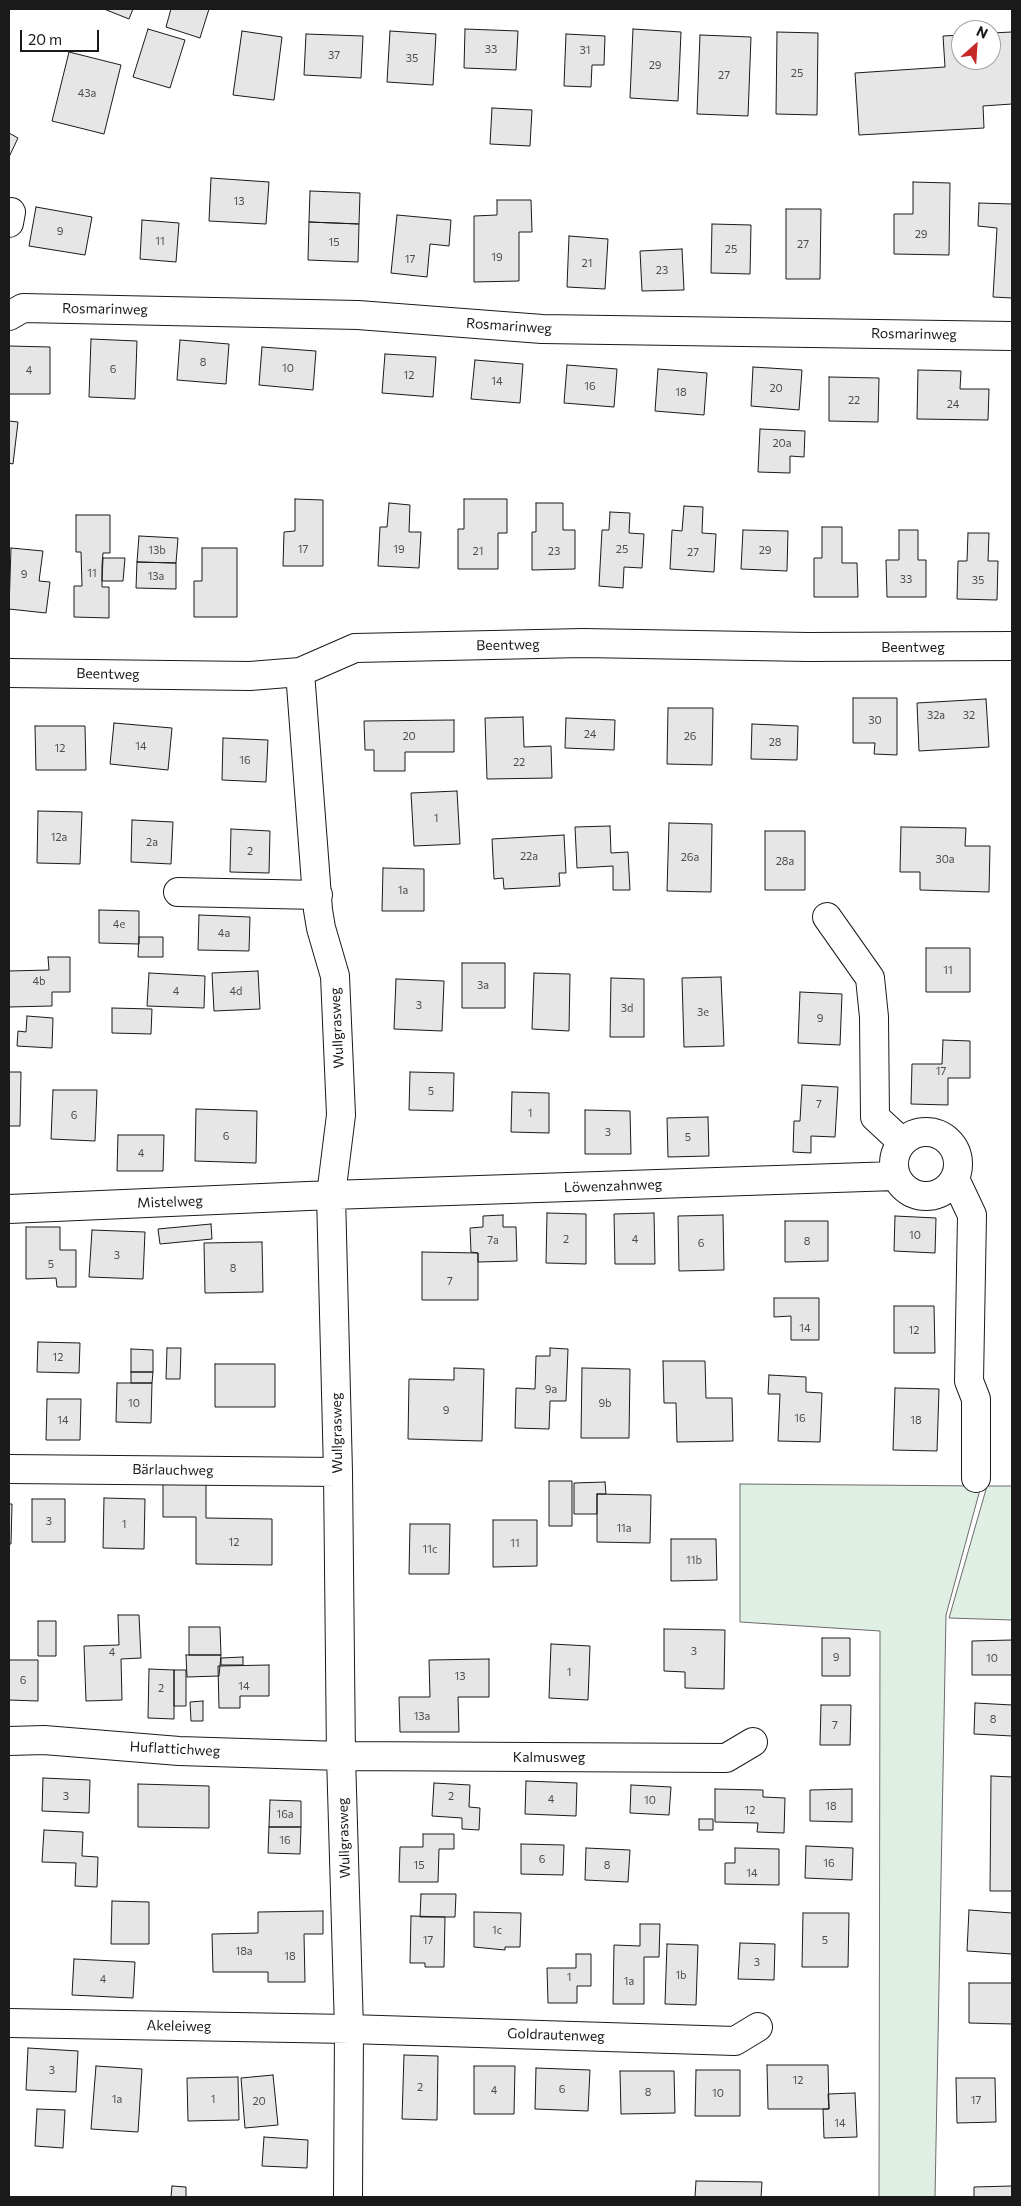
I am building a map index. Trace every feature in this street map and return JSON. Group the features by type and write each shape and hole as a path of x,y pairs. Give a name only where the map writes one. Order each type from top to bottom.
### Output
{"street":[{"name":"Rosmarinweg","path":"9,316 23,308 42,308 358,315 542,329 1012,336"},
{"name":"Beentweg","path":"9,673 250,676 300,672 355,648 583,643 808,647 1012,646"},
{"name":"Wullgrasweg","path":"300,672 321,928 335,976 341,1115 331,1196 338,1472 341,1756 349,2029 348,2197"},
{"path":"178,892 318,895"},
{"path":"827,917 870,978 874,1017 875,1117 902,1142"},
{"path":"920,1132 940,1135 951,1145 958,1159 958,1169 955,1179 948,1188 940,1194 929,1197 909,1192 901,1185 895,1176 894,1158 902,1142 920,1132"},
{"name":"Löwenzahnweg","path":"331,1196 895,1176"},
{"path":"955,1179 972,1215 969,1381 976,1399 976,1478"},
{"name":"Mistelweg","path":"9,1209 331,1196"},
{"name":"Bärlauchweg","path":"9,1469 338,1472"},
{"name":"Huflattichweg","path":"9,1741 44,1740 179,1751 341,1756"},
{"name":"Kalmusweg","path":"341,1756 726,1758 753,1742"},
{"name":"Akeleiweg","path":"9,2023 349,2029"},
{"name":"Goldrautenweg","path":"349,2029 736,2041 758,2027"}],"green space":[{"path":"740,1484 981,1486 946,1615 935,2197 879,2197 880,1631 740,1622"},
{"path":"987,1486 1012,1486 1012,1620 949,1618"}],"building":[{"path":"104,9 133,9 129,19"},
{"path":"171,9 209,9 200,38 166,27"},
{"path":"148,29 185,40 170,88 133,77"},
{"path":"465,29 518,31 516,70 464,68"},
{"path":"633,29 681,32 678,101 630,98"},
{"path":"242,31 282,37 274,100 233,95"},
{"path":"390,31 436,34 433,85 387,82"},
{"path":"777,32 818,33 817,115 776,114"},
{"path":"1012,32 1012,104 983,106 984,128 859,135 855,73 945,67 943,36 951,36 951,70 1001,70 1001,33"},
{"path":"306,34 363,36 361,78 304,75"},
{"path":"566,34 605,36 604,65 592,65 591,87 564,86"},
{"path":"700,35 751,37 748,116 697,114"},
{"path":"69,52 121,65 104,134 52,121"},
{"path":"492,108 532,110 530,146 490,144"},
{"path":"9,133 18,138 9,157"},
{"path":"211,178 269,182 266,224 209,221"},
{"path":"913,182 950,183 949,255 894,254 894,214 913,214"},
{"path":"310,191 360,193 359,224 309,222"},
{"path":"497,200 531,200 532,232 519,232 519,281 474,282 474,216 497,215"},
{"path":"979,203 1012,204 1012,298 993,297 997,228 978,226"},
{"path":"36,207 92,217 85,255 29,246"},
{"path":"786,209 821,209 820,279 786,279"},
{"path":"397,215 451,220 449,246 430,244 427,277 391,273"},
{"path":"142,220 179,223 176,262 140,259"},
{"path":"309,222 359,224 358,262 308,260"},
{"path":"712,224 751,225 750,274 711,273"},
{"path":"569,236 608,239 605,289 567,287"},
{"path":"682,249 684,290 642,291 640,251"},
{"path":"91,339 137,341 135,399 89,397"},
{"path":"180,340 229,344 226,384 177,380"},
{"path":"9,346 50,347 50,394 9,394"},
{"path":"262,347 316,351 313,390 259,385"},
{"path":"385,354 436,357 433,397 382,393"},
{"path":"475,360 523,364 520,403 471,399"},
{"path":"567,365 617,369 614,407 564,403"},
{"path":"753,367 802,370 799,410 751,406"},
{"path":"658,369 707,373 704,415 655,411"},
{"path":"918,370 961,371 960,389 989,389 988,420 917,419"},
{"path":"829,377 879,378 878,422 829,421"},
{"path":"9,421 18,422 13,464 9,463"},
{"path":"760,429 805,431 804,457 790,456 790,473 758,472"},
{"path":"295,499 323,500 323,566 283,566 284,532 295,531"},
{"path":"464,499 507,499 507,533 498,533 498,569 458,569 458,529 464,529"},
{"path":"389,503 410,505 409,532 421,532 419,568 378,566 380,527 387,527"},
{"path":"536,503 563,503 563,530 575,530 575,569 532,570 532,532 536,532"},
{"path":"684,506 703,507 702,533 716,534 714,572 670,569 672,530 682,531"},
{"path":"610,512 630,513 629,533 644,534 642,568 624,567 623,588 599,586 602,530 609,530"},
{"path":"76,515 110,515 110,553 103,553 102,565 102,587 109,587 109,618 74,617 74,586 82,586 81,552 76,552"},
{"path":"822,527 842,527 842,563 857,563 858,597 814,597 814,558 822,558"},
{"path":"743,530 788,531 787,571 741,569"},
{"path":"899,530 918,530 918,560 926,560 926,597 887,597 886,560 899,560"},
{"path":"968,533 989,533 988,561 998,561 997,600 957,599 958,561 967,561"},
{"path":"139,536 178,538 176,563 137,562"},
{"path":"11,548 43,551 39,581 50,582 46,613 9,609"},
{"path":"202,548 237,548 237,617 194,617 194,581 202,581"},
{"path":"103,558 125,558 123,581 102,581"},
{"path":"137,562 176,563 176,589 136,588"},
{"path":"853,698 897,698 897,755 874,754 875,743 853,743"},
{"path":"986,699 989,747 919,751 917,703"},
{"path":"668,708 713,708 712,765 667,764"},
{"path":"523,717 524,747 551,746 552,778 487,779 485,718"},
{"path":"566,718 615,720 614,750 565,748"},
{"path":"454,720 454,752 405,752 405,771 374,771 374,750 365,750 364,721"},
{"path":"114,723 172,728 168,770 110,764"},
{"path":"752,724 798,726 797,760 751,759"},
{"path":"35,726 85,726 86,770 36,770"},
{"path":"223,738 268,740 266,782 222,780"},
{"path":"457,791 460,844 414,846 411,793"},
{"path":"38,811 82,812 80,864 37,863"},
{"path":"132,820 173,822 171,864 131,862"},
{"path":"669,823 712,824 711,892 667,891"},
{"path":"610,826 611,853 628,852 630,890 613,890 613,866 577,868 575,827"},
{"path":"901,827 966,828 965,846 990,846 989,892 920,890 920,872 900,872"},
{"path":"231,829 270,831 269,873 230,872"},
{"path":"765,831 805,831 805,890 765,890"},
{"path":"564,835 566,873 559,873 560,886 504,889 503,878 494,879 492,839"},
{"path":"383,868 424,869 424,911 382,911"},
{"path":"99,910 139,911 139,944 99,943"},
{"path":"199,915 250,917 249,951 198,950"},
{"path":"139,937 163,937 163,957 138,957"},
{"path":"926,948 970,948 970,992 926,992"},
{"path":"48,957 70,957 70,992 52,992 52,1006 9,1007 9,971 49,970"},
{"path":"462,963 505,963 505,1008 462,1008"},
{"path":"258,971 260,1009 214,1011 212,973"},
{"path":"149,973 205,976 204,1008 147,1006"},
{"path":"534,973 570,974 569,1031 532,1029"},
{"path":"721,977 724,1046 684,1047 682,978"},
{"path":"611,978 644,979 644,1037 610,1037"},
{"path":"396,979 444,981 442,1031 394,1029"},
{"path":"800,992 842,994 840,1045 798,1043"},
{"path":"112,1008 152,1009 151,1034 112,1033"},
{"path":"27,1016 53,1018 52,1048 17,1046 18,1031 26,1032"},
{"path":"943,1040 970,1041 970,1078 948,1078 948,1105 911,1104 912,1064 942,1064"},
{"path":"9,1072 21,1072 20,1126 9,1126"},
{"path":"410,1072 454,1073 453,1111 409,1110"},
{"path":"802,1085 838,1087 835,1137 811,1136 811,1153 793,1152 794,1121 800,1121"},
{"path":"53,1090 97,1090 95,1141 51,1139"},
{"path":"512,1092 549,1093 549,1133 511,1132"},
{"path":"196,1109 257,1111 256,1163 195,1161"},
{"path":"585,1110 630,1111 631,1154 585,1154"},
{"path":"708,1117 709,1156 668,1157 667,1118"},
{"path":"118,1135 164,1135 163,1171 117,1171"},
{"path":"547,1213 586,1214 586,1264 546,1263"},
{"path":"654,1213 655,1264 615,1264 614,1214"},
{"path":"503,1215 503,1227 516,1227 517,1261 478,1262 478,1253 471,1252 470,1228 483,1227 483,1216"},
{"path":"723,1215 724,1270 679,1271 678,1216"},
{"path":"895,1216 936,1218 935,1253 894,1251"},
{"path":"785,1221 828,1221 828,1261 785,1262"},
{"path":"211,1224 212,1239 160,1244 158,1229"},
{"path":"26,1227 60,1227 60,1250 76,1250 76,1287 57,1287 56,1278 26,1279"},
{"path":"92,1230 145,1232 143,1279 89,1277"},
{"path":"262,1242 263,1292 205,1293 204,1243"},
{"path":"422,1252 478,1253 478,1300 422,1300"},
{"path":"774,1298 819,1298 819,1340 791,1340 791,1316 774,1317"},
{"path":"894,1306 934,1306 935,1353 894,1353"},
{"path":"38,1342 80,1343 79,1373 37,1372"},
{"path":"167,1348 181,1348 180,1379 166,1379"},
{"path":"550,1348 568,1349 566,1401 550,1401 549,1429 515,1428 516,1388 535,1389 536,1356 550,1356"},
{"path":"131,1349 153,1350 153,1372 131,1372"},
{"path":"663,1361 705,1361 706,1398 732,1398 733,1441 677,1442 676,1403 664,1403"},
{"path":"215,1364 275,1364 275,1407 215,1407"},
{"path":"454,1368 484,1369 482,1441 408,1439 409,1379 454,1380"},
{"path":"582,1368 630,1369 629,1438 581,1438"},
{"path":"131,1372 153,1372 152,1383 131,1383"},
{"path":"769,1375 806,1377 806,1392 822,1393 820,1442 778,1441 780,1394 768,1394"},
{"path":"117,1383 152,1383 151,1423 116,1422"},
{"path":"895,1388 939,1389 937,1451 893,1450"},
{"path":"47,1399 81,1399 80,1440 46,1440"},
{"path":"549,1481 572,1481 572,1526 549,1526"},
{"path":"605,1482 606,1494 597,1494 597,1514 574,1514 574,1483"},
{"path":"163,1483 206,1484 206,1518 272,1519 272,1565 196,1564 196,1517 163,1517"},
{"path":"597,1494 651,1495 650,1543 597,1542"},
{"path":"104,1498 145,1499 144,1549 103,1548"},
{"path":"32,1499 65,1499 65,1542 32,1542"},
{"path":"9,1504 12,1504 11,1544 9,1544"},
{"path":"493,1520 537,1520 537,1566 493,1567"},
{"path":"410,1524 450,1524 449,1574 409,1574"},
{"path":"671,1539 716,1539 717,1580 671,1581"},
{"path":"118,1615 139,1615 141,1658 121,1659 122,1700 86,1701 84,1646 119,1645"},
{"path":"38,1621 56,1621 56,1656 38,1656"},
{"path":"189,1627 220,1627 221,1655 189,1655"},
{"path":"664,1629 725,1630 724,1689 685,1688 685,1672 664,1671"},
{"path":"822,1638 850,1638 850,1676 822,1676"},
{"path":"1012,1640 1012,1675 972,1675 972,1641"},
{"path":"551,1644 590,1646 588,1700 549,1698"},
{"path":"186,1655 221,1655 219,1676 187,1677"},
{"path":"243,1657 243,1665 221,1665 221,1658"},
{"path":"489,1659 489,1697 458,1697 459,1732 400,1732 399,1697 430,1697 429,1660"},
{"path":"9,1660 38,1660 38,1701 9,1700"},
{"path":"269,1665 269,1696 240,1696 240,1708 219,1708 218,1666"},
{"path":"149,1669 174,1670 174,1719 148,1718"},
{"path":"174,1670 186,1670 186,1706 174,1706"},
{"path":"203,1701 203,1721 191,1721 190,1702"},
{"path":"975,1703 1012,1705 1012,1736 974,1734"},
{"path":"821,1705 851,1705 850,1745 820,1745"},
{"path":"991,1776 1012,1777 1012,1891 990,1891"},
{"path":"43,1778 90,1780 89,1813 42,1811"},
{"path":"526,1781 577,1783 576,1816 525,1814"},
{"path":"434,1783 470,1785 469,1807 480,1808 479,1830 462,1829 462,1818 432,1816"},
{"path":"138,1784 209,1786 209,1828 138,1827"},
{"path":"631,1785 671,1787 669,1815 630,1813"},
{"path":"715,1789 763,1790 763,1797 785,1798 784,1833 757,1832 758,1823 715,1822"},
{"path":"852,1789 852,1822 810,1821 810,1790"},
{"path":"270,1800 301,1801 301,1827 269,1827"},
{"path":"699,1819 713,1819 713,1830 699,1830"},
{"path":"269,1827 301,1827 300,1854 268,1853"},
{"path":"44,1830 83,1832 82,1856 98,1857 97,1887 75,1886 76,1863 42,1862"},
{"path":"423,1834 454,1834 454,1849 439,1849 438,1882 399,1882 400,1847 423,1847"},
{"path":"521,1844 564,1845 563,1875 521,1874"},
{"path":"806,1846 853,1848 852,1880 805,1878"},
{"path":"586,1848 630,1850 628,1882 585,1880"},
{"path":"735,1848 779,1849 779,1885 725,1884 725,1863 735,1863"},
{"path":"421,1894 456,1894 455,1917 420,1917"},
{"path":"112,1901 149,1902 149,1944 111,1944"},
{"path":"969,1910 1012,1913 1012,1954 967,1951"},
{"path":"323,1911 323,1934 304,1934 305,1982 268,1982 268,1972 213,1972 212,1934 258,1933 258,1912"},
{"path":"474,1912 521,1913 520,1947 505,1947 505,1950 474,1947"},
{"path":"803,1913 849,1913 848,1967 802,1967"},
{"path":"411,1916 445,1917 444,1967 425,1967 425,1963 410,1963"},
{"path":"640,1924 660,1924 659,1957 644,1957 644,2004 613,2004 614,1945 640,1946"},
{"path":"740,1943 775,1944 774,1980 738,1979"},
{"path":"667,1944 698,1945 696,2005 665,2004"},
{"path":"576,1954 591,1954 591,1986 577,1986 577,2003 548,2003 547,1968 576,1968"},
{"path":"74,1959 135,1962 133,1998 72,1995"},
{"path":"969,1983 1012,1983 1012,2024 969,2023"},
{"path":"28,2048 78,2051 76,2092 26,2090"},
{"path":"404,2055 438,2056 437,2120 402,2119"},
{"path":"767,2065 828,2065 829,2109 768,2109"},
{"path":"96,2066 142,2069 138,2132 91,2129"},
{"path":"474,2066 515,2066 514,2114 474,2114"},
{"path":"536,2068 590,2070 588,2111 535,2109"},
{"path":"696,2070 740,2070 740,2116 695,2116"},
{"path":"620,2071 674,2071 675,2113 621,2114"},
{"path":"273,2075 278,2125 245,2128 241,2078"},
{"path":"238,2077 239,2120 188,2121 187,2078"},
{"path":"956,2078 995,2078 996,2122 957,2123"},
{"path":"855,2093 857,2137 824,2138 823,2109 829,2109 828,2094"},
{"path":"37,2109 65,2110 63,2148 35,2146"},
{"path":"264,2137 308,2140 307,2168 262,2166"},
{"path":"696,2181 762,2182 761,2197 695,2197"},
{"path":"172,2186 186,2187 186,2197 171,2197"},
{"path":"1012,2186 1012,2197 974,2197 974,2187"}]}
